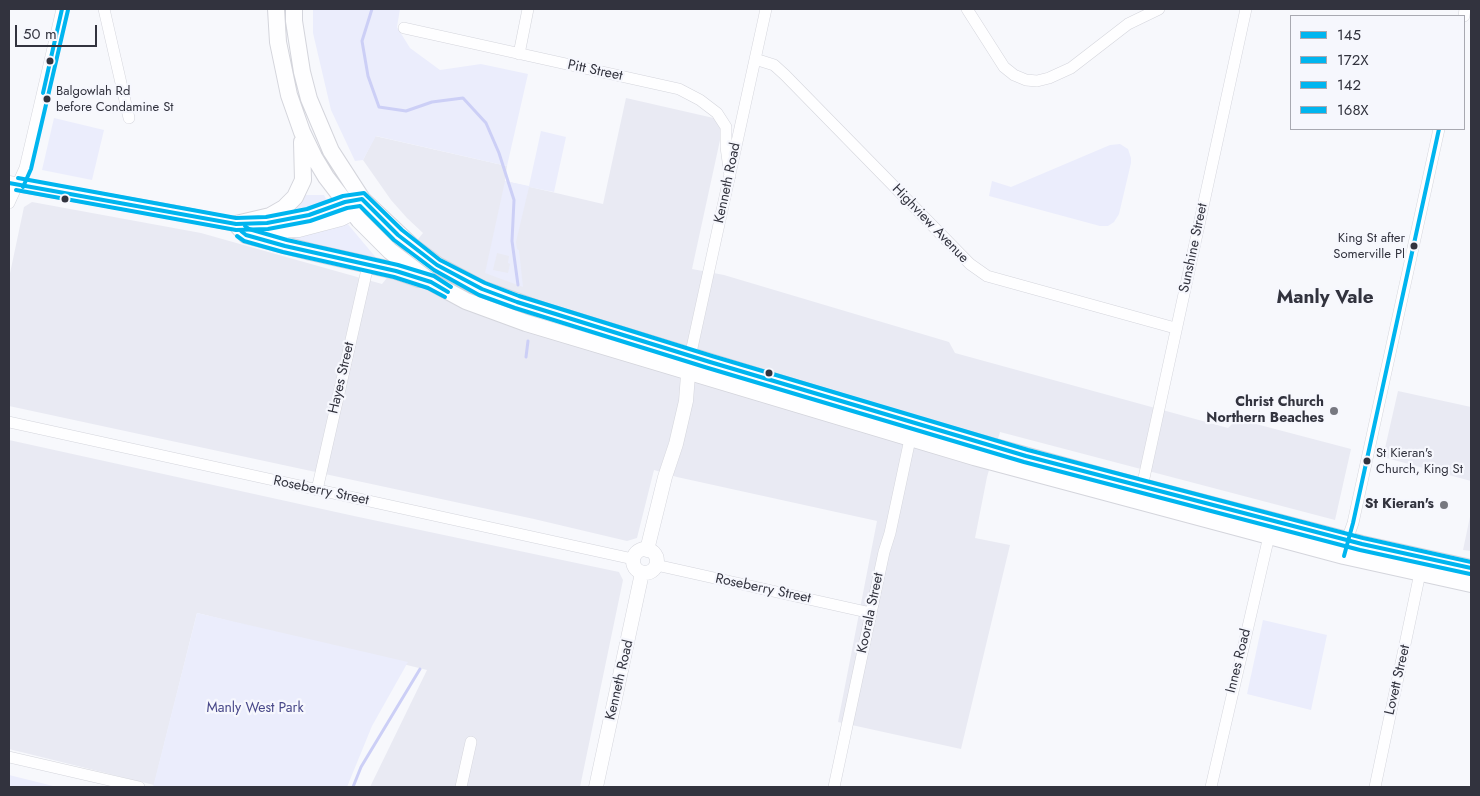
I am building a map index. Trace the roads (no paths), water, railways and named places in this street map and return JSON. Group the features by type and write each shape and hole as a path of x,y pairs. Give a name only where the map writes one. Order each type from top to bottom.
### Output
{"highway":[{"path":"276,9 278,42 289,95 302,132 314,157 332,186 349,208 390,251 431,282 475,306 543,328 689,364 1142,487 1346,548 1420,573 1471,584"},
{"path":"294,9 294,21 302,72 309,99 331,151 362,198 398,235 437,265 482,289 689,364 910,439 1269,536 1420,558 1471,568"},
{"path":"302,132 303,180 296,197 284,208 270,216 236,224 246,235 396,271 431,282"},
{"path":"349,208 362,198"}],"main road":[{"path":"13,184 236,224 266,223 349,208"},
{"name":"Kenneth Road","path":"647,550 664,477 676,444 686,401 689,364"},
{"path":"647,550 655,555 656,565 651,572 642,573 634,567 633,559 637,552 647,550"},
{"name":"Kenneth Road","path":"596,787 642,573"}],"street":[{"path":"9,203 13,184 26,164 62,9"},
{"path":"104,9 129,118"},
{"path":"519,54 528,9"},
{"name":"Kenneth Road","path":"689,364 766,9"},
{"path":"967,9 1004,67 1014,75 1026,80 1037,81 1071,68 1128,24 1159,9"},
{"name":"Sunshine Street","path":"1142,487 1246,9"},
{"name":"Pitt Street","path":"404,28 679,89 700,100 716,113 726,128 726,147 730,176"},
{"name":"Highview Avenue","path":"755,59 774,65 785,75 970,264 987,276 1176,328"},
{"path":"1346,548 1439,130"},
{"name":"Hayes Street","path":"317,490 368,265"},
{"name":"Roseberry Street","path":"9,422 633,559"},
{"name":"Koorala Street","path":"834,787 910,439"},
{"name":"Innes Road","path":"1211,787 1269,536"},
{"name":"Roseberry Street","path":"656,565 871,613"},
{"name":"Lovett Street","path":"1374,787 1420,573"},
{"path":"461,787 471,742"},
{"path":"9,757 139,787"}],"waterway":[{"path":"372,9 362,41 368,76 379,107 406,111 432,102 463,98 486,123 499,153 514,200 512,241 518,285"},
{"path":"526,357 528,341"},
{"path":"353,787 361,767 420,669"}],"place":[{"name":"Balgowlah Rd before Condamine St","path":"47,99"},
{"name":"King St after Somerville Pl","path":"1414,246"},
{"name":"Christ Church Northern Beaches","path":"1334,411"},
{"name":"St Kieran's Church, King St","path":"1367,461"},
{"name":"St Kieran's","path":"1444,505"}],"district":[{"name":"Manly Vale","path":"1325,298"}],"park label":[{"name":"Manly West Park","path":"255,709"}]}
